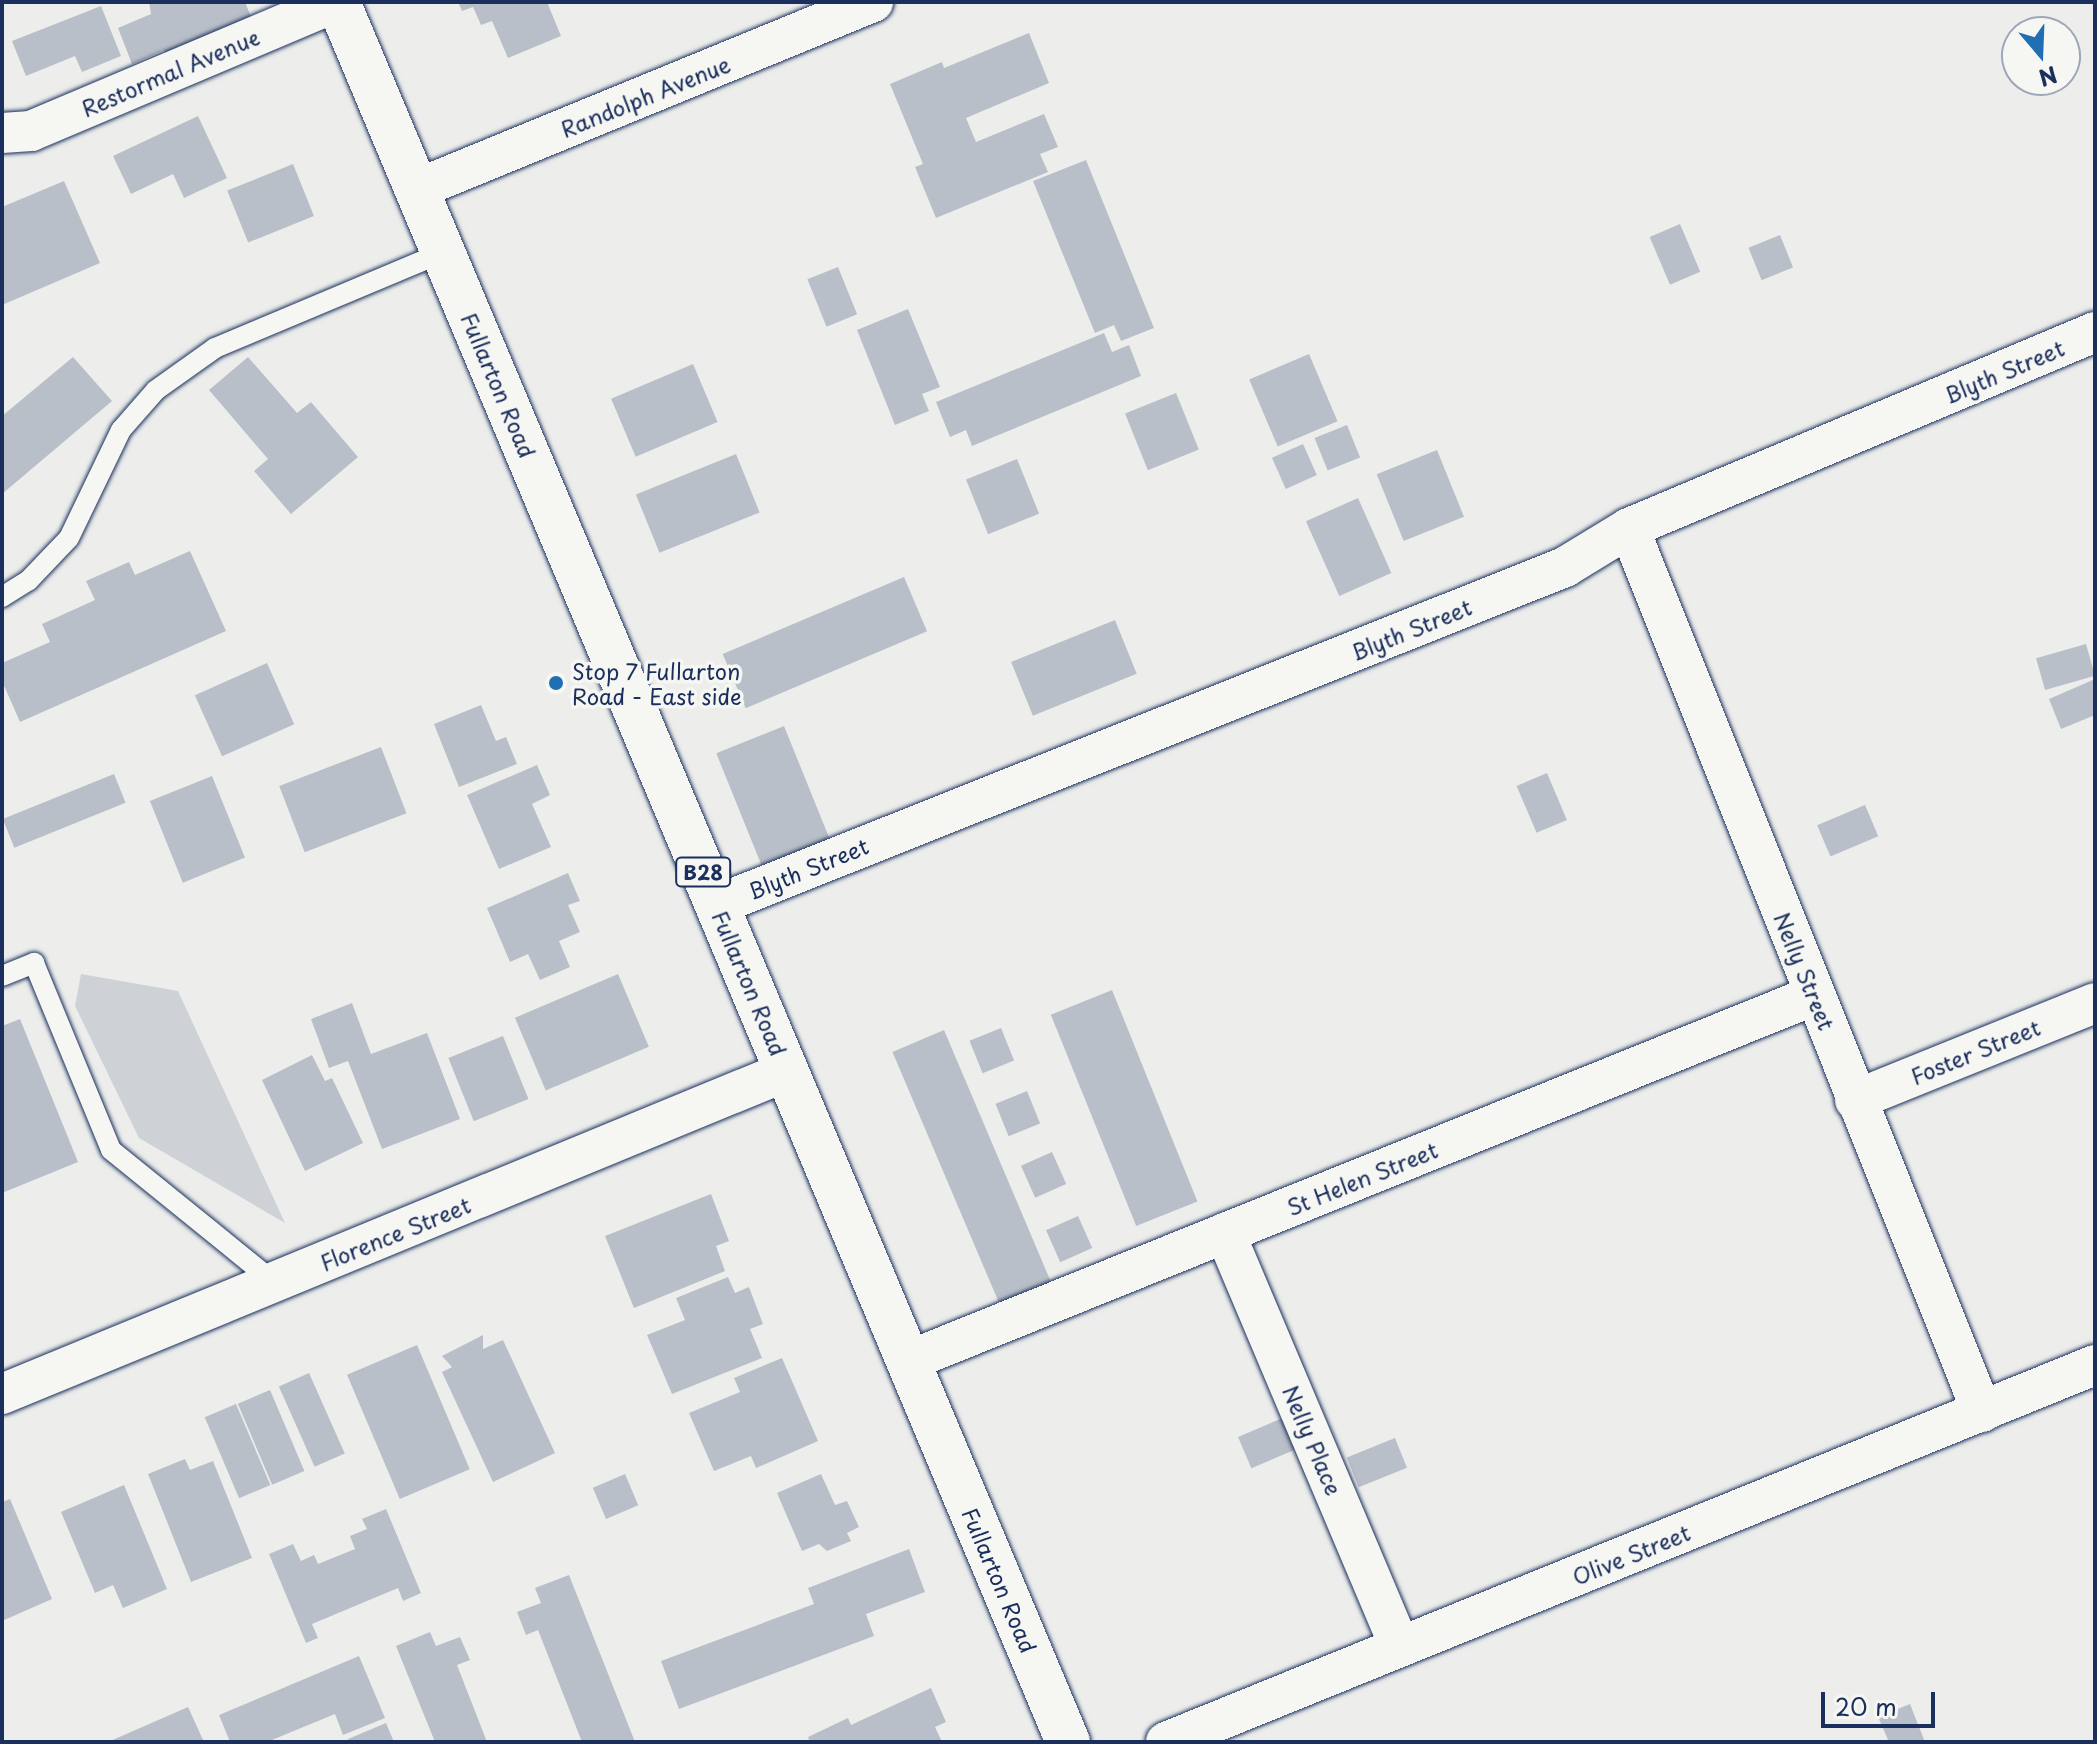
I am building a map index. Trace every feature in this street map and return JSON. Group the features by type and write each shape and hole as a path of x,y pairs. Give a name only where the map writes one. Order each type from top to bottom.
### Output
{"main road":[{"name":"Fullarton Road","path":"337,2 1068,1742"}],"street":[{"name":"Restormal Avenue","path":"2,133 31,131 337,2"},
{"name":"Randolph Avenue","path":"417,189 873,2"},
{"name":"Blyth Street","path":"717,905 1565,567 1629,528 2095,332"},
{"name":"Nelly Street","path":"1629,528 1982,1412"},
{"name":"St Helen Street","path":"908,1361 1815,995"},
{"name":"Foster Street","path":"1855,1100 2095,1003"},
{"name":"Florence Street","path":"2,1394 787,1071"},
{"name":"Nelly Place","path":"1225,1233 1400,1647"},
{"name":"Olive Street","path":"1166,1742 2095,1365"}],"lane":[{"path":"2,597 28,581 69,538 121,430 156,390 215,348 443,252"},
{"path":"2,976 34,963 111,1150 274,1282"}],"shaded area":[{"path":"81,974 178,991 285,1223 139,1138 75,1006"}],"building":[{"path":"149,2 245,2 256,29 171,65 164,50 132,64 118,28 151,14"},
{"path":"458,2 547,2 561,36 508,58 492,21 481,25 473,7 462,11"},
{"path":"101,6 121,56 82,72 75,56 26,76 12,41"},
{"path":"1029,33 1049,83 966,118 976,142 1044,114 1058,147 1040,154 1048,172 936,218 915,167 923,164 890,84 942,62 944,68"},
{"path":"198,116 227,178 184,198 173,174 131,194 113,156"},
{"path":"1086,160 1154,328 1121,341 1114,325 1095,333 1033,181"},
{"path":"293,164 314,216 248,243 227,191"},
{"path":"64,181 100,263 2,305 2,207"},
{"path":"1680,224 1700,272 1670,285 1650,237"},
{"path":"1780,235 1793,267 1762,280 1748,248"},
{"path":"838,267 857,314 827,327 807,279"},
{"path":"908,309 940,387 922,394 929,411 895,425 857,330"},
{"path":"1104,333 1112,352 1129,345 1141,376 972,446 966,430 950,437 936,402"},
{"path":"1309,354 1338,421 1278,447 1249,379"},
{"path":"73,357 112,401 2,494 2,416"},
{"path":"248,357 297,413 311,402 358,457 291,514 254,471 268,459 209,390"},
{"path":"693,364 718,422 636,457 611,399"},
{"path":"1176,393 1199,450 1148,470 1125,414"},
{"path":"1347,425 1360,457 1328,471 1315,438"},
{"path":"1303,444 1317,475 1286,489 1272,458"},
{"path":"1437,450 1464,517 1404,541 1377,474"},
{"path":"736,454 760,512 659,553 636,494"},
{"path":"1017,459 1039,514 988,534 966,480"},
{"path":"1358,498 1391,573 1339,596 1306,521"},
{"path":"190,551 226,631 20,722 2,681 2,663 50,642 42,624 95,600 86,581 129,562 135,575"},
{"path":"904,577 927,631 746,708 723,654"},
{"path":"1115,620 1137,674 1033,716 1011,662"},
{"path":"2086,644 2095,676 2045,690 2036,658"},
{"path":"267,663 294,724 222,756 195,695"},
{"path":"2095,679 2095,715 2061,729 2049,699"},
{"path":"481,705 496,741 506,737 517,764 459,787 434,724"},
{"path":"784,726 831,843 764,870 716,753"},
{"path":"381,747 406,813 305,852 279,786"},
{"path":"537,765 550,795 532,804 551,847 499,869 467,795"},
{"path":"1547,773 1567,820 1537,833 1517,786"},
{"path":"114,774 126,803 14,848 3,819"},
{"path":"212,776 245,858 183,883 150,801"},
{"path":"1865,805 1878,836 1830,857 1817,825"},
{"path":"568,873 580,901 568,905 580,932 559,941 570,967 540,980 528,954 510,962 487,908"},
{"path":"618,974 649,1047 546,1090 515,1018"},
{"path":"1112,990 1197,1201 1136,1226 1051,1015"},
{"path":"352,1003 371,1054 427,1033 460,1119 382,1149 348,1061 329,1068 311,1019"},
{"path":"20,1019 78,1162 2,1193 2,1026"},
{"path":"1001,1028 1014,1060 983,1073 969,1041"},
{"path":"944,1030 1052,1285 1001,1307 892,1052"},
{"path":"503,1036 528,1099 474,1121 448,1058"},
{"path":"312,1055 325,1081 332,1078 363,1143 305,1171 262,1080"},
{"path":"1027,1091 1040,1123 1009,1136 995,1104"},
{"path":"1052,1152 1066,1184 1035,1198 1021,1166"},
{"path":"711,1194 729,1241 716,1246 725,1271 634,1308 605,1236"},
{"path":"1078,1216 1092,1248 1060,1262 1046,1230"},
{"path":"728,1277 735,1293 749,1287 763,1324 750,1329 762,1358 672,1394 647,1335 685,1320 676,1298"},
{"path":"483,1335 483,1349 503,1340 555,1453 493,1482 442,1372 452,1367 442,1356"},
{"path":"417,1345 470,1469 400,1499 347,1375"},
{"path":"782,1358 818,1441 756,1468 751,1456 714,1471 689,1413 740,1392 734,1378"},
{"path":"309,1373 345,1453 315,1467 279,1386"},
{"path":"270,1390 304,1471 272,1485 238,1404"},
{"path":"236,1404 270,1485 239,1498 205,1417"},
{"path":"1285,1417 1298,1448 1251,1468 1238,1437"},
{"path":"1395,1438 1407,1468 1359,1487 1347,1457"},
{"path":"185,1459 190,1470 213,1461 252,1558 191,1582 148,1474"},
{"path":"625,1474 638,1505 606,1519 593,1488"},
{"path":"821,1474 835,1505 847,1501 859,1527 847,1533 851,1541 827,1551 819,1544 802,1551 777,1493"},
{"path":"124,1485 167,1589 123,1608 113,1585 95,1593 61,1512"},
{"path":"10,1499 52,1599 2,1621 2,1502"},
{"path":"386,1509 421,1593 403,1601 398,1588 312,1624 318,1638 306,1643 269,1554 293,1544 301,1561 314,1555 318,1564 355,1549 350,1536 367,1529 362,1519"},
{"path":"909,1549 925,1592 866,1614 874,1636 679,1709 661,1661 814,1604 808,1588"},
{"path":"569,1575 635,1742 582,1742 538,1630 526,1635 517,1612 541,1603 535,1588"},
{"path":"430,1632 436,1646 460,1637 470,1660 457,1665 487,1742 435,1742 396,1646"},
{"path":"359,1656 385,1718 343,1735 335,1714 267,1742 230,1742 219,1715"},
{"path":"931,1688 946,1722 935,1727 942,1742 810,1742 808,1737 848,1718 851,1725"},
{"path":"1910,1704 1925,1742 1889,1742 1878,1717"},
{"path":"188,1707 204,1742 108,1742"},
{"path":"386,1723 394,1742 349,1742 348,1739"}],"place":[{"name":"Stop 7 Fullarton Road - East side","path":"556,683"}]}
